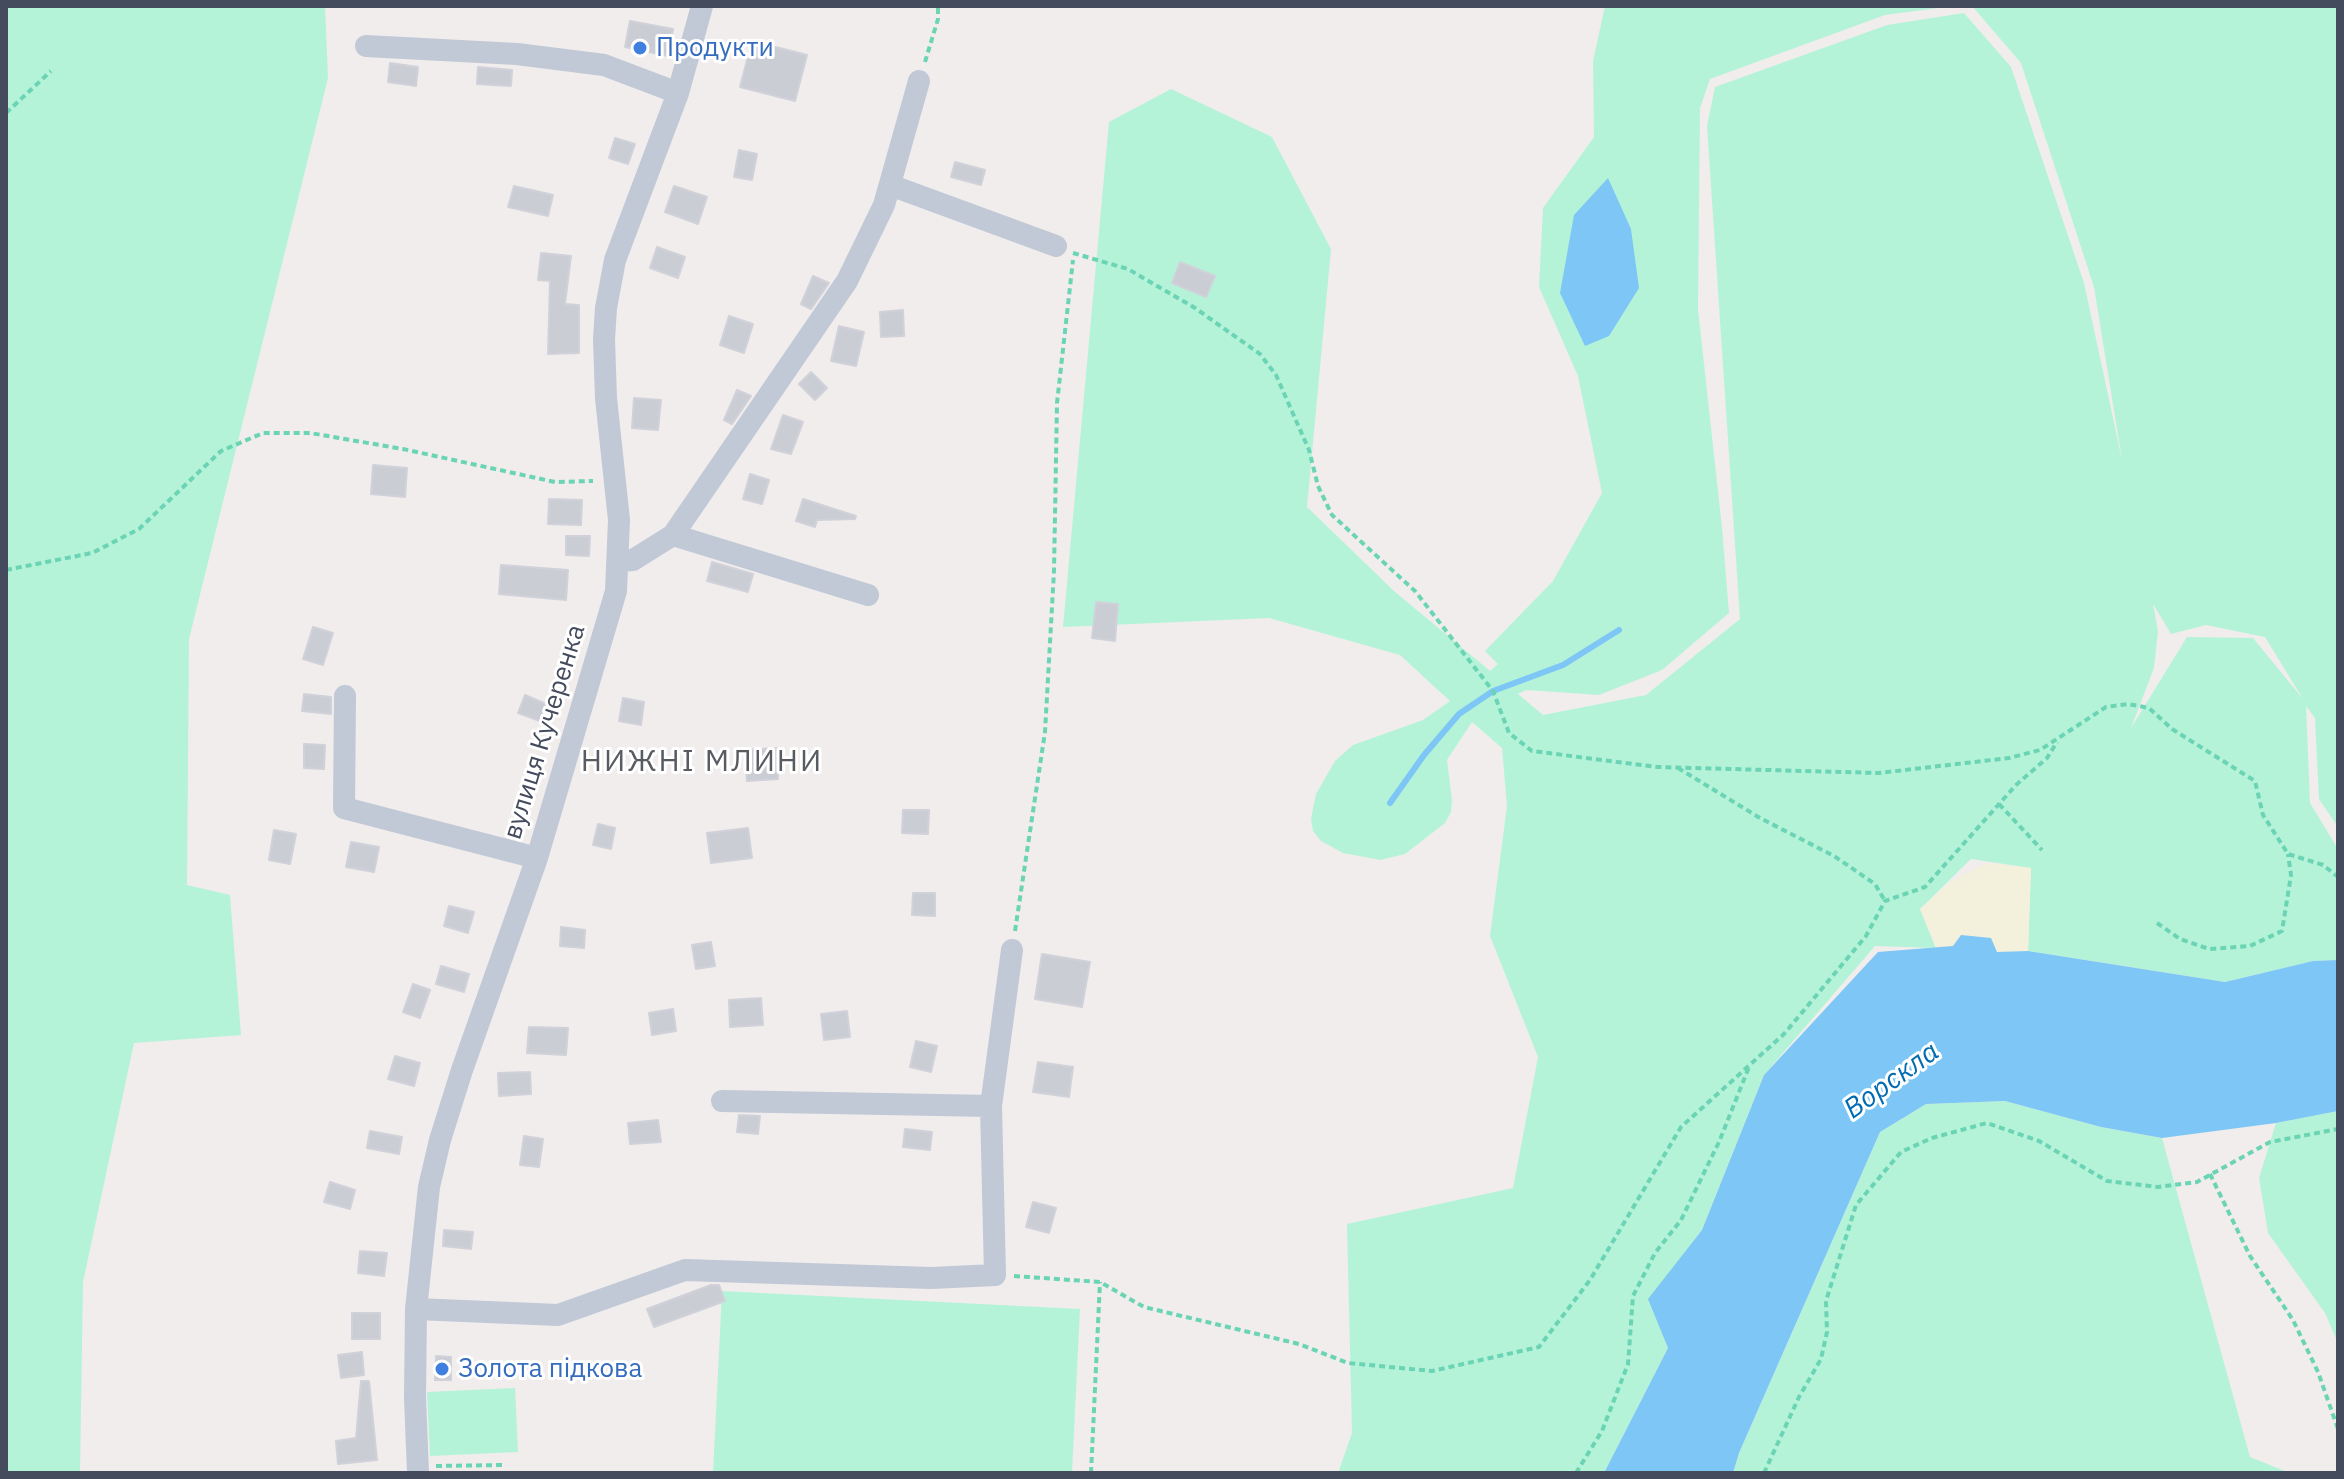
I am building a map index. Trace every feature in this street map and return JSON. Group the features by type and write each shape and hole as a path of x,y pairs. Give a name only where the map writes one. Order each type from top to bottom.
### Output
{"street":[{"name":"вулиця Кучеренка","path":"418,1470 416,1309 429,1187 462,1070 537,858 616,591 619,520 605,367 606,308 615,260 678,93 702,6"},
{"path":"366,46 517,54 604,65 678,93"},
{"path":"619,561 633,560 673,535 847,281 884,205 919,81"},
{"path":"890,185 1064,250"},
{"path":"673,535 868,595"},
{"path":"345,696 344,808 537,858"},
{"path":"416,1309 558,1315 685,1270 931,1278 995,1275 991,1106 1012,950"},
{"path":"722,1101 991,1106"}],"path":[{"path":"919,81 938,19 938,6"},
{"path":"6,113 51,71"},
{"path":"1012,950 1045,732 1054,571 1064,250 1128,269 1195,308 1260,354 1276,375 1309,450 1318,486 1332,515 1415,591 1493,691 1509,733 1532,751 1676,767 1879,773 2009,758 2040,750 2106,707 2128,704 2149,708 2172,729 2255,781 2263,815 2288,854 2291,875 2282,931 2250,946 2209,949 2180,939 2157,923"},
{"path":"6,570 92,553 128,535 139,529 221,451 263,433 310,433 403,449 555,482 616,481"},
{"path":"995,1275 1100,1282 1144,1307 1299,1344 1348,1363 1432,1371 1539,1347 1590,1280 1681,1127 1784,1034 1866,936 1885,901 1925,887 1999,804 2047,758 2059,738"},
{"path":"1676,767 1760,818 1834,856 1875,884 1885,901"},
{"path":"1999,804 2042,850"},
{"path":"2288,854 2323,865 2338,877"},
{"path":"1576,1473 1602,1431 1628,1364 1633,1296 1655,1253 1681,1220 1719,1142 1750,1064"},
{"path":"1764,1473 1799,1397 1821,1359 1827,1332 1826,1301 1856,1205 1901,1152 1932,1138 1987,1123 2039,1141 2107,1181 2158,1187 2197,1182 2270,1142 2338,1129"},
{"path":"2210,1174 2250,1256 2293,1320 2318,1372 2338,1429"},
{"path":"1091,1473 1100,1282"},
{"path":"418,1470 504,1465"},
{"path":"455,1466 455,1473"}],"green space":[{"path":"6,6 325,6 328,78 189,639 187,885 230,895 241,1035 134,1043 83,1282 80,1473 6,1473"},
{"path":"1605,6 1953,6 1885,15 1710,79 1700,108 1698,309 1729,613 1662,670 1599,695 1526,690 1518,694 1543,715 1646,695 1740,619 1707,126 1715,87 1887,25 1964,13 2011,67 2084,283 2122,460 2094,287 2021,63 1972,6 2338,6 2338,827 2319,799 2315,718 2306,706 2310,803 2338,849 2338,960 2313,961 2225,982 2028,951 2031,868 1971,859 1920,909 1936,948 1875,946 1764,1075 1702,1230 1649,1299 1668,1348 1604,1473 1338,1473 1352,1433 1347,1224 1513,1188 1538,1057 1490,936 1507,806 1502,748 1472,722 1447,760 1452,800 1451,812 1445,823 1405,854 1380,860 1343,853 1321,841 1313,831 1311,819 1316,794 1335,761 1353,745 1423,720 1450,701 1400,655 1269,618 1063,627 1109,122 1171,89 1272,137 1331,249 1307,507 1394,591 1490,671 1498,664 1485,651 1553,581 1602,493 1578,376 1539,287 1543,208 1594,137 1593,61","holes":["2153,604 2171,634 2206,625 2265,637 2303,699 2253,638 2187,637 2131,728 2154,668 2158,631"]},
{"path":"2005,1101 2101,1127 2162,1138 2250,1457 2290,1473 1733,1473 1739,1453 1880,1132 1926,1104"},
{"path":"2338,1111 2338,1343 2325,1313 2268,1233 2259,1178 2276,1123"},
{"path":"722,1291 1080,1309 1072,1473 713,1473"},
{"path":"515,1388 518,1452 430,1456 427,1392"}],"sand":[{"path":"1987,863 2031,868 2028,951 1997,952 1953,946 1936,948 1920,909 1949,883"}],"water":[{"path":"1608,178 1631,229 1639,288 1609,336 1585,346 1560,293 1574,215"},
{"name":"Ворскла","path":"1961,935 1991,938 1997,952 2028,951 2225,982 2313,961 2338,960 2338,1111 2276,1123 2162,1138 2101,1127 2005,1101 1926,1104 1880,1132 1739,1453 1733,1473 1604,1473 1668,1348 1648,1299 1702,1230 1764,1075 1878,952 1953,946"}],"building":[{"path":"630,21 673,29 668,56 625,47"},
{"path":"752,41 807,55 795,101 740,87"},
{"path":"390,63 418,67 416,86 388,82"},
{"path":"478,67 512,70 511,86 477,84"},
{"path":"615,138 635,144 628,164 609,158"},
{"path":"739,150 757,154 752,180 734,177"},
{"path":"955,162 985,170 981,185 951,177"},
{"path":"514,186 553,195 548,216 508,207"},
{"path":"674,186 707,197 698,224 665,212"},
{"path":"657,247 685,257 678,278 650,268"},
{"path":"541,253 571,256 565,304 579,305 579,353 548,354 550,281 538,280"},
{"path":"1180,262 1215,276 1206,297 1172,283"},
{"path":"813,276 829,283 811,309 801,304"},
{"path":"903,310 904,336 881,337 880,312"},
{"path":"729,316 753,324 744,353 720,345"},
{"path":"839,326 864,332 856,366 831,361"},
{"path":"811,372 827,388 815,400 799,384"},
{"path":"737,390 751,396 732,424 724,420"},
{"path":"634,398 661,400 658,430 632,428"},
{"path":"783,415 803,422 791,454 771,449"},
{"path":"373,465 407,468 405,497 371,494"},
{"path":"750,474 769,480 762,504 743,499"},
{"path":"549,499 582,500 581,525 548,524"},
{"path":"803,499 856,516 855,519 817,520 815,527 796,521"},
{"path":"566,536 590,536 589,556 566,555"},
{"path":"712,562 753,574 748,592 707,581"},
{"path":"501,565 568,570 566,600 499,594"},
{"path":"1096,602 1118,604 1115,641 1092,638"},
{"path":"313,627 333,633 323,665 303,659"},
{"path":"304,694 331,697 331,714 302,711"},
{"path":"525,695 546,704 540,721 518,713"},
{"path":"623,698 644,702 641,725 619,721"},
{"path":"304,744 325,745 324,769 304,768"},
{"path":"777,748 778,779 747,781 745,750"},
{"path":"903,810 929,810 928,834 902,833"},
{"path":"598,824 615,828 611,849 593,845"},
{"path":"748,828 752,858 711,863 707,833"},
{"path":"274,830 296,834 290,864 269,860"},
{"path":"351,842 379,847 374,872 346,867"},
{"path":"913,893 935,893 935,916 912,915"},
{"path":"449,906 474,912 468,933 444,926"},
{"path":"561,927 585,930 584,948 560,946"},
{"path":"711,942 715,966 696,969 692,945"},
{"path":"1042,954 1090,962 1082,1007 1035,999"},
{"path":"441,966 469,974 464,992 436,984"},
{"path":"413,984 430,990 420,1018 403,1012"},
{"path":"761,998 763,1025 730,1027 729,1000"},
{"path":"673,1009 676,1031 652,1035 649,1013"},
{"path":"847,1011 850,1037 824,1040 821,1014"},
{"path":"529,1027 568,1028 566,1055 527,1053"},
{"path":"916,1041 937,1046 931,1072 910,1067"},
{"path":"395,1056 420,1063 414,1086 388,1079"},
{"path":"1038,1062 1073,1067 1069,1097 1033,1092"},
{"path":"530,1072 531,1094 499,1096 498,1073"},
{"path":"739,1115 760,1116 758,1134 737,1132"},
{"path":"658,1120 661,1142 630,1144 628,1123"},
{"path":"905,1129 932,1132 930,1150 903,1147"},
{"path":"370,1131 402,1137 399,1154 367,1148"},
{"path":"524,1136 543,1139 539,1167 520,1165"},
{"path":"330,1182 355,1190 350,1209 324,1202"},
{"path":"1033,1202 1056,1208 1049,1233 1026,1227"},
{"path":"444,1230 473,1232 471,1249 443,1246"},
{"path":"360,1251 387,1253 384,1276 358,1273"},
{"path":"711,1285 719,1285 725,1301 654,1327 647,1309"},
{"path":"352,1313 380,1313 380,1339 352,1339"},
{"path":"362,1352 364,1375 341,1378 338,1355"},
{"path":"436,1356 451,1357 451,1380 435,1380"},
{"path":"361,1381 369,1381 377,1460 338,1464 336,1441 356,1438"}],"waterway":[{"path":"1390,803 1424,755 1459,714 1493,691 1563,665 1619,630"}],"place":[{"name":"Продукти","path":"640,48"},
{"name":"Золота підкова","path":"442,1369"}],"district":[{"name":"НИЖНІ МЛИНИ","path":"702,762"}]}
